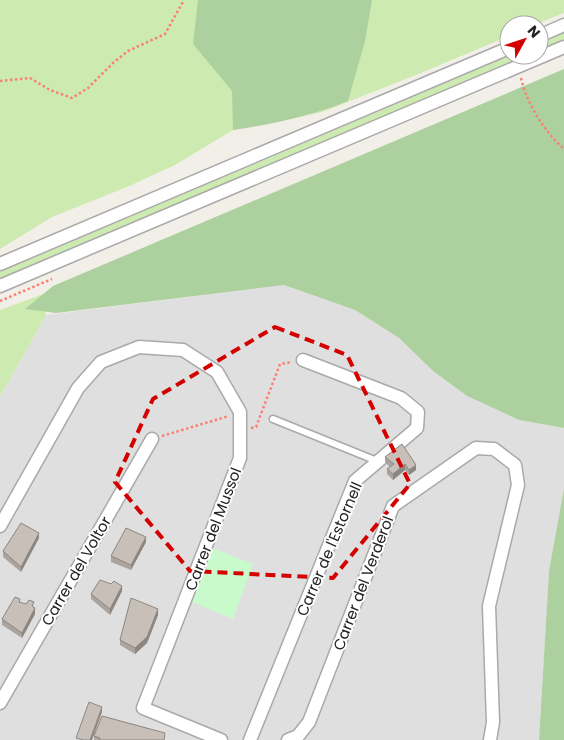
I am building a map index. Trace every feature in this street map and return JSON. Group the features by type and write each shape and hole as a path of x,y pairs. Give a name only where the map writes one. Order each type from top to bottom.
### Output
{"street":[{"path":"549,32 564,25"},
{"path":"0,286 564,47"},
{"path":"0,264 499,52"},
{"name":"Carrer del Mussol","path":"0,526 78,388 101,362 139,346 183,350 217,372 240,412 240,458 143,708 221,740"},
{"name":"Carrer de l'Estornell","path":"250,740 355,481 417,428 418,412 401,398 303,360"},
{"name":"Carrer del Voltor","path":"0,703 152,439"},
{"name":"Carrer del Verderol","path":"288,740 298,736 309,722 392,506 476,448 494,448 515,465 518,485 489,606 493,722 490,740"}],"lane":[{"path":"273,419 378,461"}],"path":[{"path":"0,81 30,78 50,90 72,98 88,88 113,63 128,52 165,34 184,0"},
{"path":"521,78 528,99 542,123 564,149"},
{"path":"240,431 256,427 280,364 303,360"},
{"path":"152,439 240,412"}],"highlighted area":[{"path":"275,327 347,355 410,484 333,578 190,571 115,482 153,399"}],"shaded area":[{"path":"284,285 355,310 399,338 433,371 467,396 519,420 564,428 564,488 549,571 539,740 0,740 0,397 46,315"}],"green space":[{"path":"0,0 564,0 564,13 549,19 549,15 499,15 499,40 322,112 233,130 175,165 127,187 52,217 0,249"},
{"path":"198,0 372,0 365,41 348,101 292,119 233,130 232,91 193,44"},
{"path":"564,33 564,40 549,47 549,40"},
{"path":"499,60 499,65 505,65 0,280 0,272"},
{"path":"564,69 564,428 519,420 467,396 433,371 399,338 355,310 284,285 56,313 25,309 53,286"},
{"path":"43,294 46,315 0,397 0,310"},
{"path":"564,488 564,740 539,740 549,571"},
{"path":"213,548 253,564 233,619 190,601"}],"building":[{"path":"402,444 416,465 409,470 405,464 393,474 387,469 394,464 385,457"},
{"path":"21,523 39,533 21,567 3,551"},
{"path":"126,528 146,537 131,565 111,556"},
{"path":"100,580 111,584 114,581 122,586 110,609 91,594"},
{"path":"15,597 20,599 19,602 26,604 29,600 34,602 32,606 35,608 22,633 2,619"},
{"path":"131,598 158,609 147,637 135,648 120,640"},
{"path":"89,702 102,707 90,740 83,740 76,738"},
{"path":"102,716 165,733 164,740 100,740 100,738 94,736"}]}
